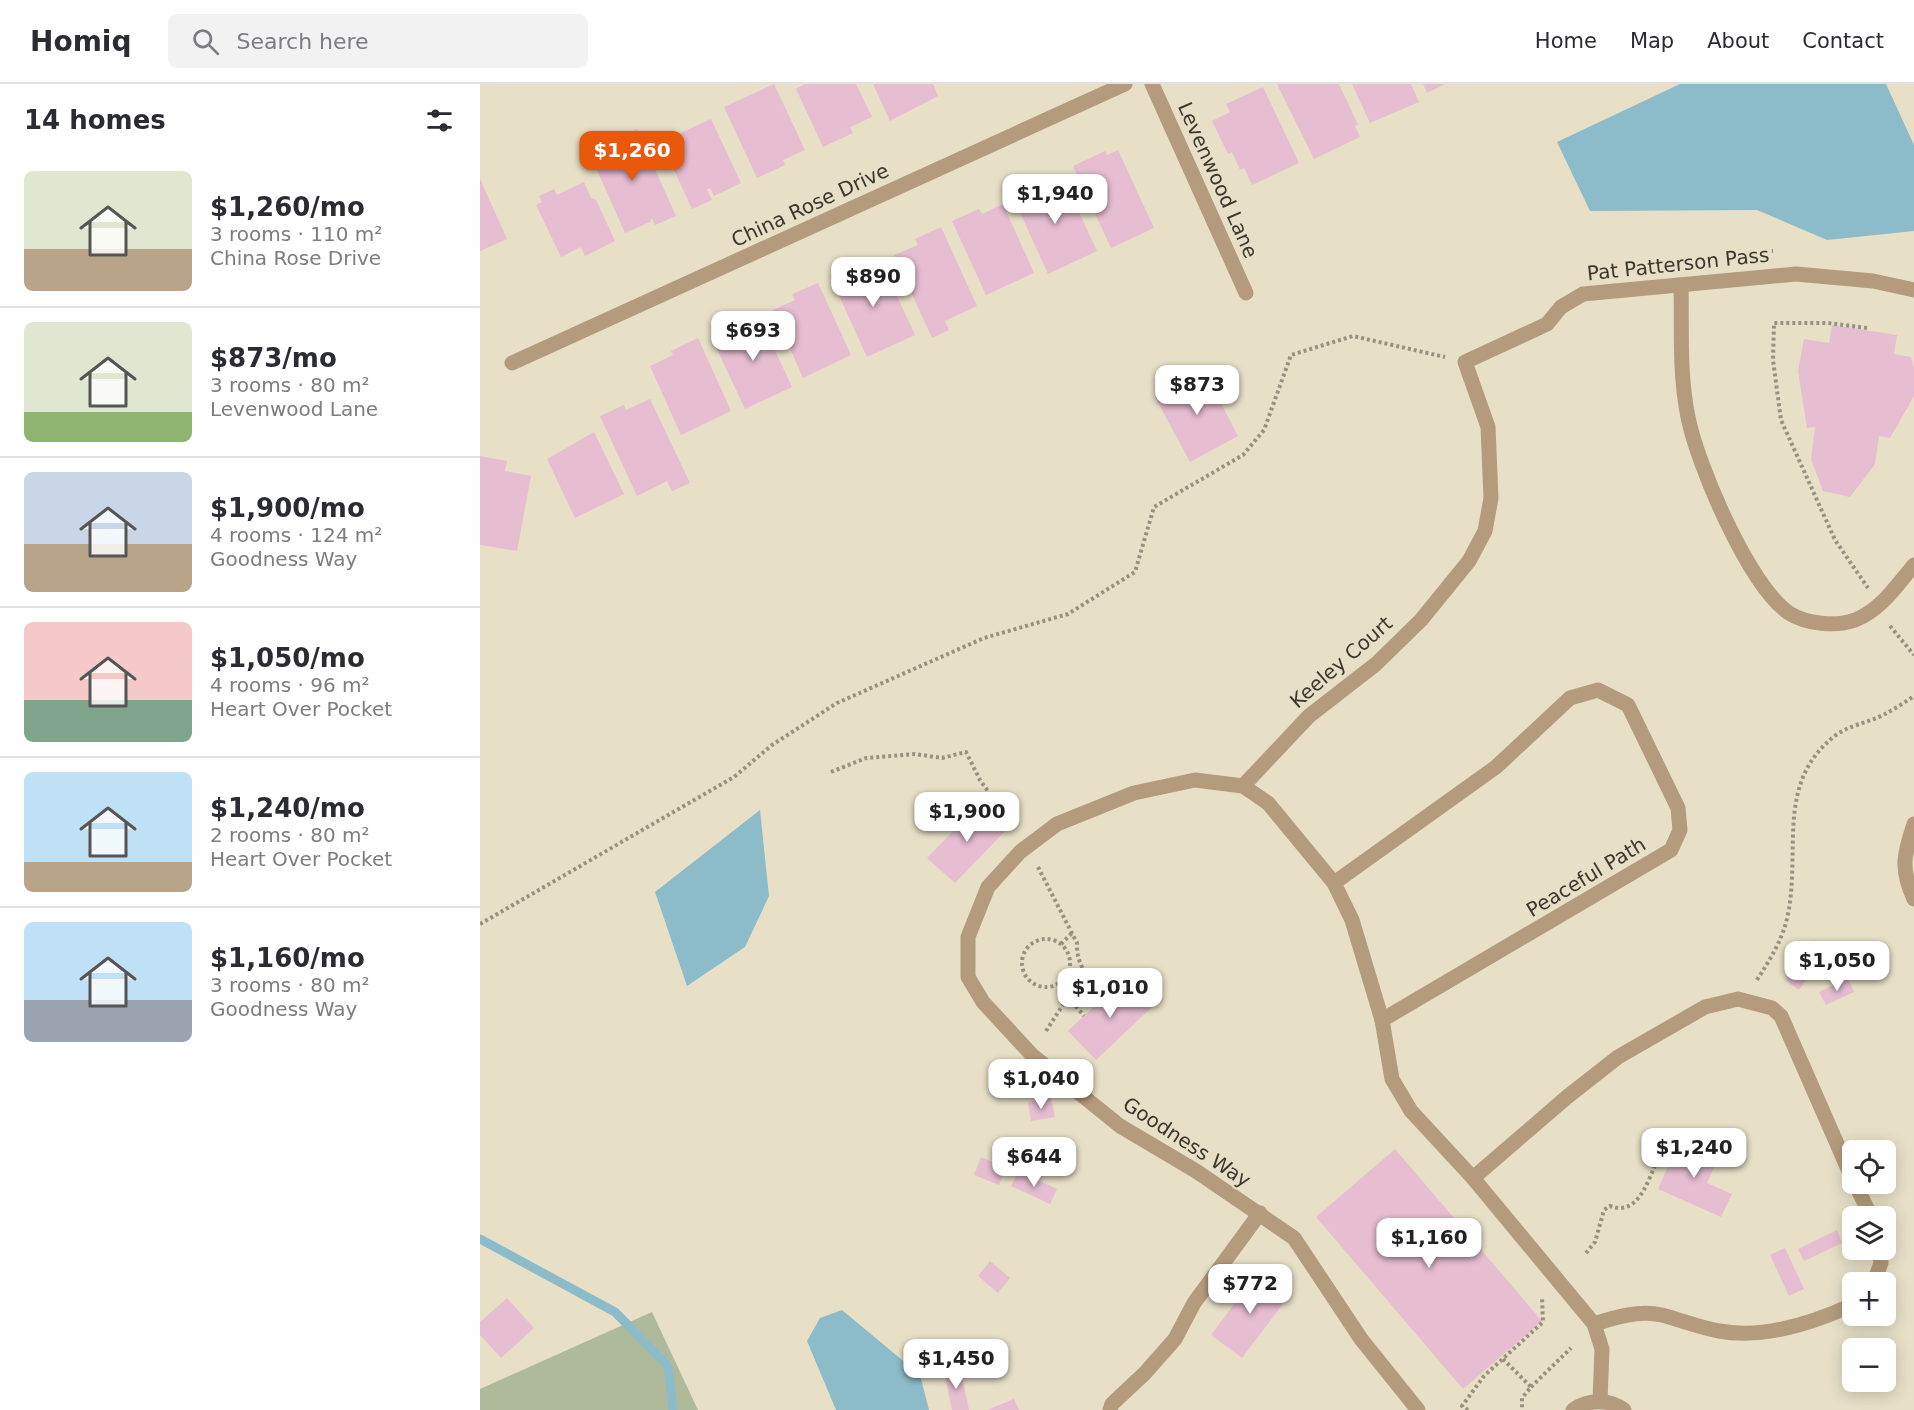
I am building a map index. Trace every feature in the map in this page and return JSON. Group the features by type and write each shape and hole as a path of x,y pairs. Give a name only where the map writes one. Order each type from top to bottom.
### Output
{"street":[{"name":"China Rose Drive","path":"512,363 1125,84"},
{"name":"Levenwood Lane","path":"1152,84 1246,294"},
{"name":"Pat Patterson Pass","path":"1465,362 1546,324 1575,296 1796,274 1873,281 1914,290"},
{"path":"1681,285 1687,415 1698,455 1713,495 1773,600 1790,614 1808,621 1830,624 1854,621 1879,607 1914,565"},
{"name":"Keeley Court","path":"1243,786 1309,716 1376,664 1421,620 1469,561 1485,531 1491,498 1488,427 1465,362"},
{"name":"Peaceful Path","path":"1334,883 1496,767 1570,698 1598,690 1628,705 1678,808 1680,830 1671,850 1382,1020"},
{"name":"Goodness Way","path":"1418,1410 1361,1340 1294,1238 1260,1213 1120,1126 1032,1055 983,1002 968,977 968,937 988,886 1020,852 1057,824 1134,793 1195,780 1243,786 1268,803 1334,883 1353,920 1382,1020 1392,1079 1412,1111 1473,1178 1594,1324 1602,1349 1600,1401"},
{"path":"1914,824 1903,857 1909,888 1914,899"},
{"path":"1473,1178 1567,1096 1618,1057 1705,1007 1738,999 1772,1008 1781,1016 1842,1155"},
{"path":"1110,1410 1112,1404 1145,1373 1175,1339 1194,1303 1260,1213"},
{"path":"1594,1324 1621,1315 1659,1314 1720,1332 1767,1331 1807,1323 1842,1309"},
{"path":"1573,1410 1580,1405 1600,1401 1624,1410"}],"path":[{"path":"1868,328 1828,323 1774,322 1773,360 1781,420 1835,540 1870,591"},
{"path":"480,924 734,777 772,745 837,703 984,638 1068,614 1135,572 1154,507 1243,455 1264,430 1291,355 1353,336 1465,362"},
{"path":"1890,626 1914,655"},
{"path":"1758,980 1781,941 1788,912 1797,788 1806,767 1838,734 1857,724 1882,716 1914,696"},
{"path":"831,772 866,758 915,754 942,758 966,752 980,780 1008,818"},
{"path":"1037,866 1077,943 1076,956 1082,969 1103,998"},
{"path":"1061,944 1072,933"},
{"path":"1046,939 1061,944 1070,958 1067,974 1062,980 1056,985 1041,987 1028,979 1023,972 1022,956 1031,943 1046,939"},
{"path":"1046,1031 1068,997 1082,969"},
{"path":"1068,997 1084,1016"},
{"path":"1586,1253 1595,1242 1604,1210 1610,1206 1618,1209 1630,1207 1640,1196 1655,1166 1669,1164"},
{"path":"1468,1410 1462,1406 1484,1376 1543,1322 1541,1288"},
{"path":"1522,1410 1522,1398 1571,1348"},
{"path":"1503,1359 1531,1387"}],"green space":[{"path":"652,1312 698,1410 480,1410 480,1389"}],"water":[{"path":"1680,84 1886,84 1914,145 1914,231 1827,240 1757,210 1590,211 1557,142"},
{"path":"760,810 769,896 745,947 687,986 655,892"},
{"path":"842,1310 920,1375 929,1410 836,1410 807,1341 820,1318"}],"building":[{"path":"774,84 805,150 783,160 785,165 757,178 724,107"},
{"path":"805,84 856,84 872,117 850,127 853,133 823,147 796,89"},
{"path":"873,84 933,84 938,96 890,121"},
{"path":"1277,84 1339,84 1358,125 1355,126 1360,137 1314,159"},
{"path":"1352,84 1411,84 1419,102 1370,123"},
{"path":"1423,84 1445,84 1427,93"},
{"path":"1263,87 1299,163 1252,185 1244,168 1240,170 1232,152 1228,154 1212,121 1230,112 1226,104"},
{"path":"711,119 741,183 714,196 710,188 707,190 712,200 692,209 661,142"},
{"path":"637,129 676,216 655,225 652,218 650,222 625,233 589,152"},
{"path":"1118,150 1154,228 1111,248 1073,166 1105,151 1107,155"},
{"path":"480,179 507,239 480,251"},
{"path":"1060,181 1067,186 1097,251 1048,274 1012,195 1039,183 1042,189"},
{"path":"584,182 591,198 596,200 615,241 585,256 581,247 561,257 536,205 542,202 539,196 554,189 557,195"},
{"path":"1003,204 1034,273 986,295 952,221 979,209 982,214"},
{"path":"941,227 977,306 945,321 949,330 932,338 894,255 918,245 915,239"},
{"path":"856,264 861,274 882,264 915,335 867,357 830,276"},
{"path":"818,283 851,355 803,378 773,310 795,300 792,294"},
{"path":"757,312 792,387 745,409 714,343 734,334 736,331 733,323"},
{"path":"1832,325 1897,335 1894,354 1911,357 1914,368 1914,396 1890,438 1879,436 1875,464 1850,497 1823,491 1811,459 1815,427 1807,428 1798,371 1804,339 1829,343"},
{"path":"698,338 731,411 681,435 650,366 673,355 671,351"},
{"path":"1204,371 1238,436 1190,462 1155,397"},
{"path":"650,399 690,483 672,491 667,481 637,496 600,416 624,405 626,410"},
{"path":"594,432 624,494 575,518 547,459"},
{"path":"480,456 507,461 505,471 531,476 517,551 480,545"},
{"path":"980,803 1007,829 955,883 927,858"},
{"path":"1814,940 1827,950 1799,990 1785,980"},
{"path":"1125,977 1152,1007 1096,1060 1068,1031"},
{"path":"1848,978 1854,992 1826,1005 1819,992"},
{"path":"1051,1098 1055,1117 1031,1121 1028,1102"},
{"path":"1680,1139 1719,1156 1707,1183 1732,1194 1721,1217 1658,1189"},
{"path":"1395,1149 1542,1321 1463,1389 1316,1217"},
{"path":"981,1157 1006,1168 999,1185 974,1175"},
{"path":"1018,1171 1057,1189 1050,1204 1011,1186"},
{"path":"1837,1230 1842,1243 1804,1261 1798,1249"},
{"path":"1785,1248 1804,1289 1789,1296 1770,1255"},
{"path":"990,1261 1010,1278 998,1293 978,1276"},
{"path":"1258,1272 1289,1296 1242,1358 1211,1335"},
{"path":"507,1298 534,1328 501,1358 480,1335 480,1322"},
{"path":"960,1367 969,1410 952,1410 944,1371"},
{"path":"1014,1399 1019,1410 987,1410"}],"waterway":[{"path":"480,1239 615,1312 668,1366 673,1410"}]}
